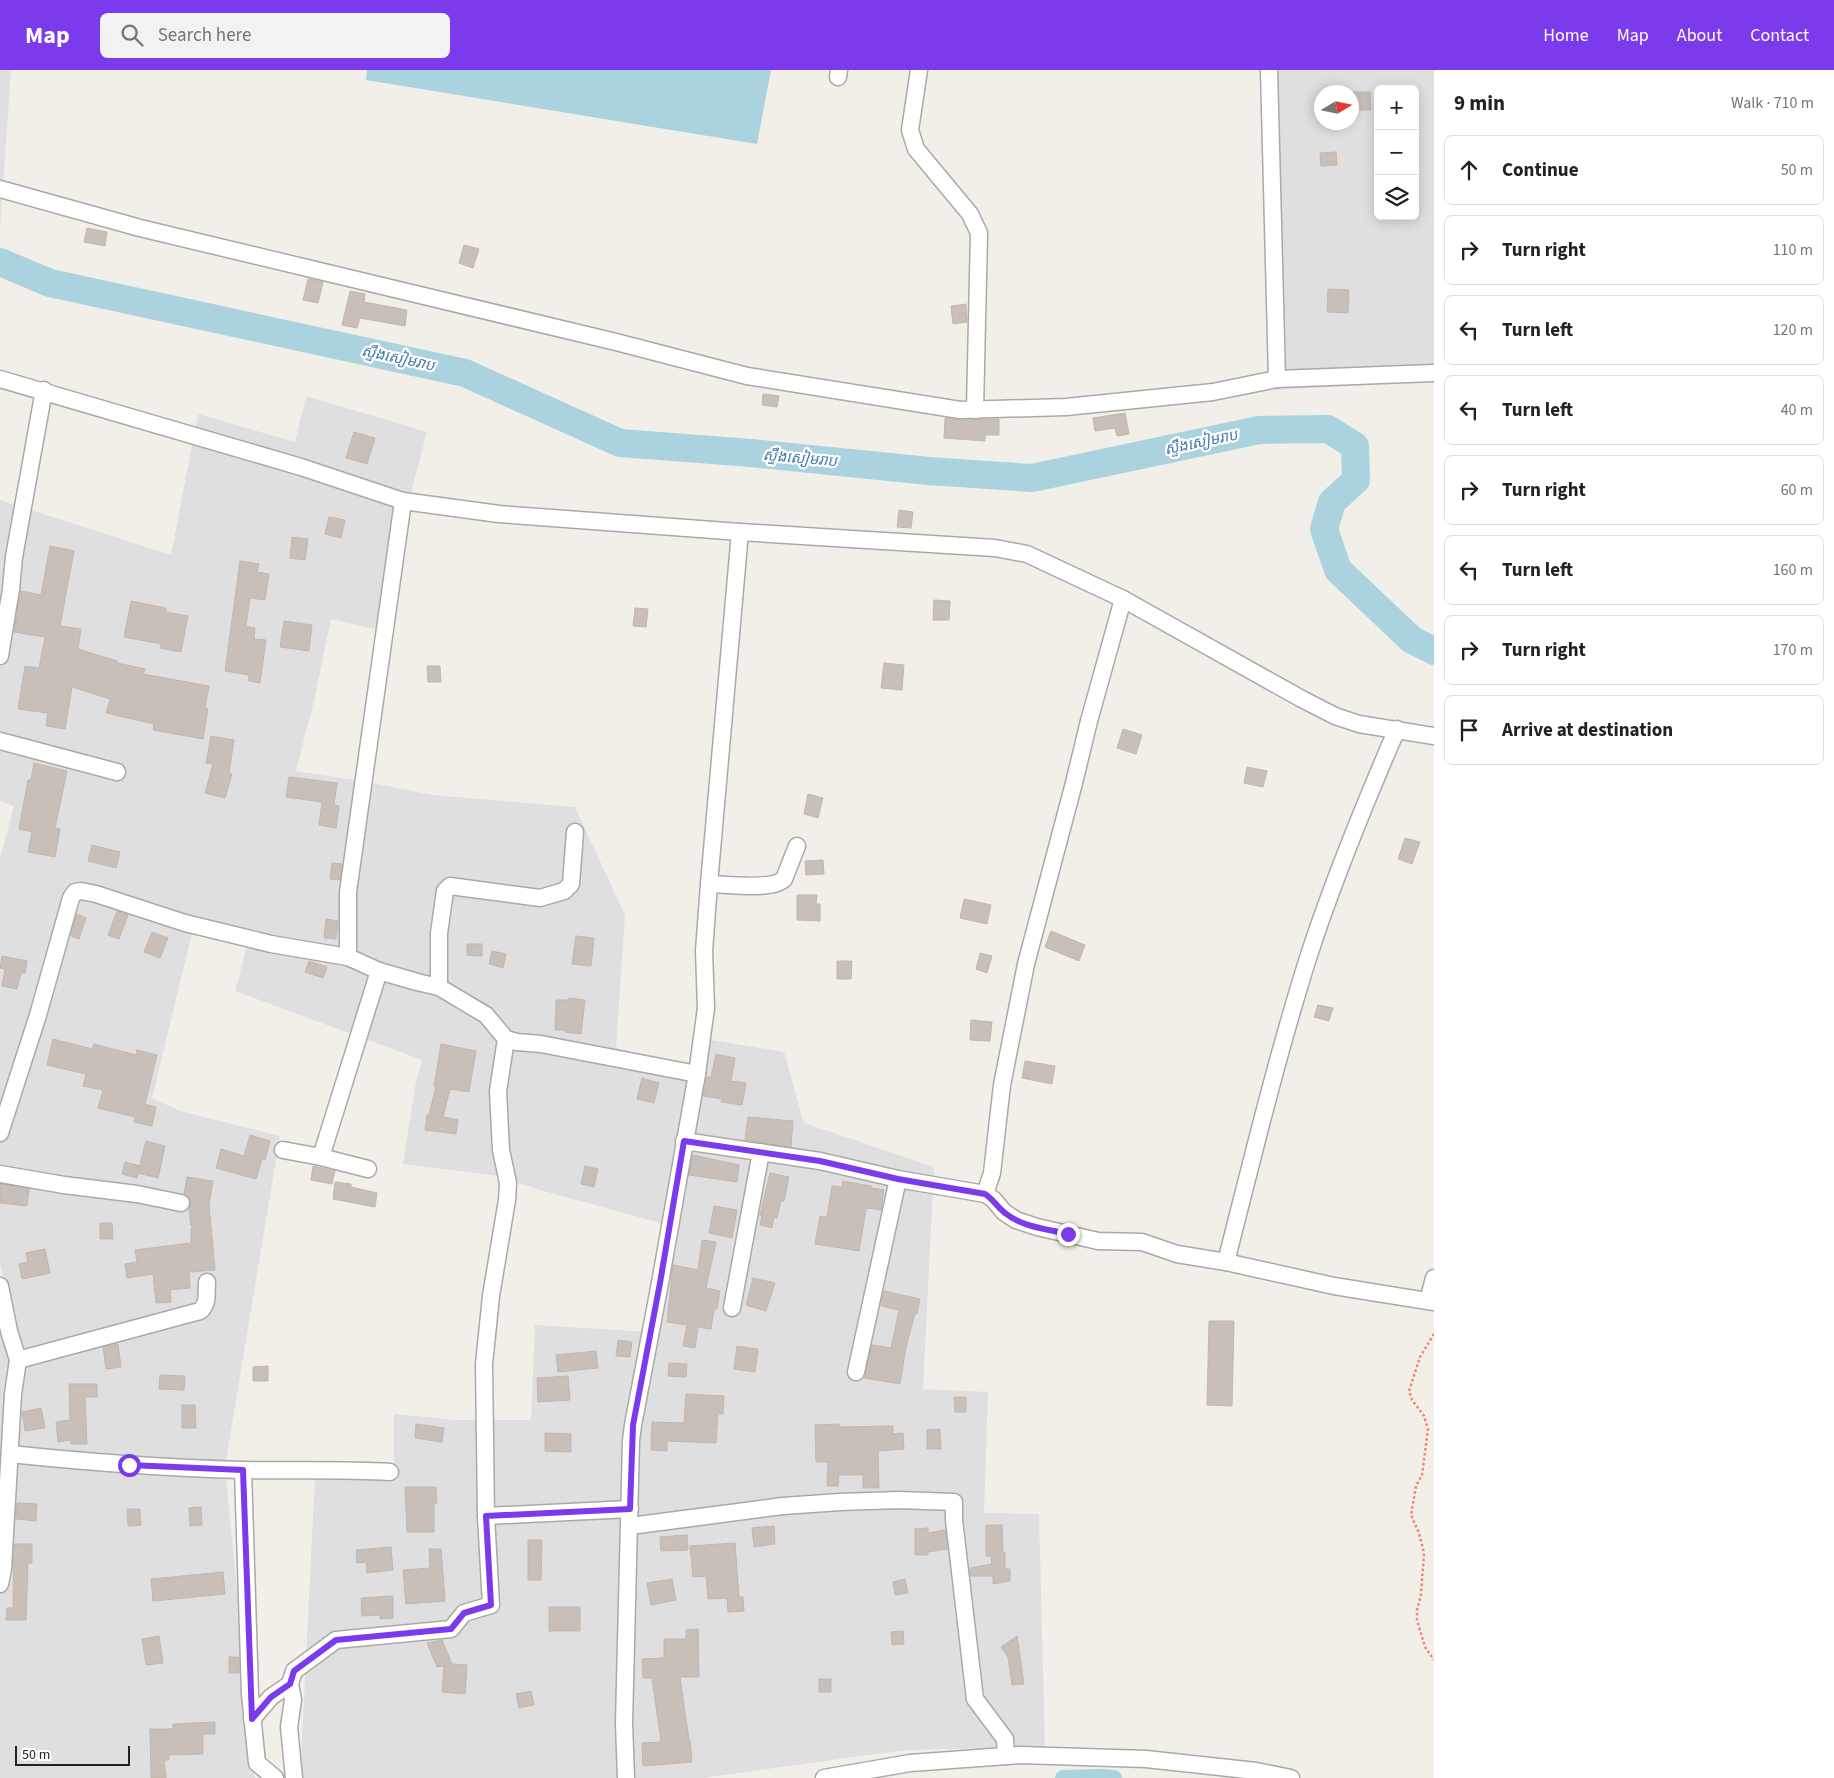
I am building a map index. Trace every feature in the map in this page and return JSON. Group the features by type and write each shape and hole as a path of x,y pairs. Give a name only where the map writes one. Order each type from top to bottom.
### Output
{"street":[{"path":"919,70 910,130 916,148 970,214 979,233 975,410"},
{"path":"1269,70 1278,379"},
{"path":"0,189 149,230 607,339 747,376 951,409 1066,407 1213,392 1278,379 1434,373"},
{"path":"0,378 301,467 403,501 499,514 995,548 1027,554 1123,598 1335,716 1359,724 1434,736"},
{"path":"0,656 11,589 14,557 44,390"},
{"path":"348,957 348,892 403,501"},
{"path":"626,1778 624,1723 633,1425 697,1074 706,1008 704,951 708,884 740,532"},
{"path":"985,1194 992,1172 1002,1085 1026,964 1123,598"},
{"path":"1226,1262 1309,954 1349,841 1397,729"},
{"path":"0,742 117,772"},
{"path":"439,987 439,933 445,891 450,886 540,898 564,891 571,884 575,832"},
{"path":"708,884 765,885 780,883 784,880 797,846"},
{"path":"0,1135 38,1015 70,898 75,892 96,894 185,923 271,944 348,957 380,971 439,987 486,1015 506,1039 697,1074"},
{"path":"320,1157 380,971"},
{"path":"294,1778 288,1727 293,1700 290,1684 294,1671 336,1640 451,1629 464,1613 491,1605 486,1516 484,1364 491,1296 507,1200 508,1183 501,1150 498,1091 506,1039"},
{"path":"684,1141 820,1161 898,1179 985,1194 993,1199 1004,1212 1016,1220 1037,1227 1098,1241 1142,1242 1177,1254 1226,1262 1334,1286 1431,1302 1434,1278"},
{"path":"283,1150 368,1169"},
{"path":"732,1308 761,1152"},
{"path":"0,1174 64,1186 137,1194 182,1203"},
{"path":"856,1372 898,1179"},
{"path":"18,1360 200,1311 206,1303 207,1282"},
{"path":"0,1584 3,1569 13,1394 18,1360 1,1295"},
{"path":"10,1454 129,1465 243,1470 364,1470 390,1472"},
{"path":"243,1470 252,1719 257,1763 275,1778"},
{"path":"630,1526 793,1505 899,1500 954,1502 954,1520 975,1698 1004,1739 1006,1756"},
{"path":"486,1516 630,1509"},
{"path":"252,1719 271,1697 290,1684"},
{"path":"824,1778 910,1763 1020,1755 1146,1759 1256,1771 1291,1778"}],"path":[{"path":"1434,1334 1420,1357 1409,1391 1412,1400 1424,1416 1428,1430 1422,1475 1416,1486 1411,1514 1424,1554 1417,1620 1425,1647 1434,1660"}],"shaded area":[{"path":"0,70 11,70 0,227"},
{"path":"1265,70 1434,70 1434,381 1273,390"},
{"path":"306,396 427,432 375,629 331,619 314,701 296,771 367,782 432,795 575,807 625,915 616,1048 691,1066 693,1037 784,1052 804,1123 934,1167 923,1389 988,1392 984,1513 1039,1514 1045,1747 905,1750 703,1778 300,1778 315,1477 394,1480 394,1414 456,1420 531,1420 535,1325 649,1332 664,1224 540,1190 498,1176 403,1164 415,1087 422,1060 235,991 250,935 195,921 152,1098 180,1111 280,1136 225,1467 255,1778 0,1778 0,1306 9,1304 0,1263 0,858 14,806 0,801 0,500 171,555 198,414 295,442"}],"water":[{"path":"367,70 771,70 757,144 366,80"}],"building":[{"path":"1359,92 1370,92 1371,110 1359,110"},
{"path":"1336,152 1337,165 1321,166 1320,153"},
{"path":"87,228 107,232 105,246 84,242"},
{"path":"464,245 479,249 473,268 459,263"},
{"path":"308,279 323,282 318,303 303,300"},
{"path":"1328,289 1349,290 1348,313 1327,312"},
{"path":"350,291 365,294 364,302 407,310 405,326 360,318 357,328 342,325"},
{"path":"966,304 967,322 953,324 951,306"},
{"path":"763,394 779,396 777,407 762,405"},
{"path":"1125,413 1129,434 1117,436 1115,428 1095,431 1093,418"},
{"path":"945,418 960,420 999,419 999,435 985,435 985,441 944,438"},
{"path":"354,432 375,438 367,464 346,458"},
{"path":"899,510 913,512 911,528 897,527"},
{"path":"329,517 345,520 341,538 325,534"},
{"path":"292,537 308,539 305,560 290,558"},
{"path":"50,546 74,551 60,626 81,629 78,649 117,661 117,663 145,669 143,674 209,686 205,708 208,709 203,739 153,730 154,724 106,713 110,699 72,687 65,729 46,726 48,713 18,709 25,666 39,668 45,637 14,632 21,591 41,595"},
{"path":"240,561 259,564 257,572 269,574 265,600 250,598 246,626 255,628 254,639 266,640 260,683 249,681 249,675 225,671"},
{"path":"934,600 950,601 949,620 933,620"},
{"path":"131,601 166,608 166,612 188,616 181,652 160,648 161,644 124,637"},
{"path":"635,608 648,609 646,627 633,626"},
{"path":"284,621 312,625 309,651 280,647"},
{"path":"884,663 904,665 902,690 881,688"},
{"path":"427,666 440,666 441,682 428,682"},
{"path":"1123,729 1142,735 1136,754 1117,748"},
{"path":"211,736 234,740 229,773 232,774 225,798 205,793 213,764 206,763"},
{"path":"34,763 67,771 55,828 60,829 55,857 28,852 32,832 19,829 28,780 31,780"},
{"path":"1247,767 1267,771 1263,787 1244,783"},
{"path":"289,777 337,783 334,805 339,806 336,828 319,825 322,802 286,797"},
{"path":"808,794 823,798 818,818 804,814"},
{"path":"1405,838 1420,842 1412,864 1398,859"},
{"path":"92,845 120,852 116,868 88,861"},
{"path":"823,860 824,874 806,875 805,861"},
{"path":"332,863 342,864 340,880 330,879"},
{"path":"797,895 817,895 816,904 820,904 820,921 797,920"},
{"path":"964,899 991,905 987,924 960,918"},
{"path":"117,911 128,915 119,939 108,935"},
{"path":"77,914 86,918 79,939 71,936"},
{"path":"326,919 338,921 336,939 324,938"},
{"path":"1051,931 1085,945 1079,961 1045,947"},
{"path":"152,932 168,938 160,958 144,952"},
{"path":"576,936 594,938 591,966 572,964"},
{"path":"467,944 482,944 482,956 467,955"},
{"path":"492,951 506,954 503,968 489,964"},
{"path":"980,953 992,956 987,973 976,969"},
{"path":"2,956 27,961 25,973 21,973 17,989 2,986 5,969 0,968"},
{"path":"309,961 327,967 323,978 305,972"},
{"path":"837,961 852,961 851,979 837,979"},
{"path":"569,998 585,1000 581,1034 565,1032 566,1030 555,1030 556,1000 569,1000"},
{"path":"1318,1005 1333,1008 1329,1021 1314,1017"},
{"path":"971,1020 992,1022 990,1041 970,1040"},
{"path":"53,1039 92,1049 94,1044 136,1055 137,1050 157,1055 145,1104 156,1107 152,1126 134,1122 135,1117 98,1108 103,1090 83,1086 86,1074 47,1065"},
{"path":"441,1044 476,1051 469,1092 450,1089 443,1117 458,1120 456,1134 425,1130 427,1115 429,1115 436,1086 434,1086"},
{"path":"716,1054 735,1058 731,1081 746,1083 742,1105 721,1102 722,1099 703,1096 707,1077 711,1077"},
{"path":"1025,1061 1055,1066 1052,1084 1022,1078"},
{"path":"642,1078 659,1083 654,1103 637,1099"},
{"path":"748,1117 793,1121 791,1147 745,1140"},
{"path":"250,1135 270,1141 265,1160 262,1159 256,1179 216,1168 221,1149 244,1156"},
{"path":"146,1141 165,1146 158,1178 138,1173 137,1178 122,1174 125,1162 140,1166"},
{"path":"693,1155 739,1165 737,1182 689,1175"},
{"path":"313,1166 335,1171 332,1184 311,1180"},
{"path":"585,1166 598,1169 594,1187 581,1184"},
{"path":"770,1173 789,1177 784,1201 781,1201 777,1218 774,1217 772,1228 760,1225 762,1215 760,1215"},
{"path":"187,1177 213,1181 209,1205 215,1270 189,1272 190,1288 170,1290 171,1302 156,1303 153,1274 127,1278 125,1264 137,1262 135,1250 191,1243 191,1228 196,1228 191,1226 189,1209 191,1200 184,1194"},
{"path":"843,1181 884,1190 881,1210 868,1208 866,1210 859,1251 815,1244 820,1216 827,1217 832,1186 842,1187"},
{"path":"335,1182 351,1184 351,1187 377,1193 375,1207 333,1199"},
{"path":"0,1184 29,1189 27,1206 0,1203"},
{"path":"714,1206 737,1210 732,1238 709,1233"},
{"path":"100,1223 112,1223 113,1239 100,1239"},
{"path":"702,1240 716,1242 706,1288 720,1291 717,1309 714,1309 711,1329 698,1327 695,1348 683,1346 687,1325 667,1322 673,1265 698,1270"},
{"path":"45,1249 50,1273 22,1279 19,1264 28,1262 26,1253"},
{"path":"753,1278 775,1283 766,1311 746,1305"},
{"path":"884,1291 920,1299 906,1347 900,1384 864,1378 872,1345 891,1348 899,1310 881,1306"},
{"path":"1209,1321 1234,1321 1232,1406 1207,1405"},
{"path":"618,1340 632,1342 630,1357 616,1356"},
{"path":"118,1344 121,1367 106,1369 103,1347"},
{"path":"737,1346 758,1349 755,1372 734,1369"},
{"path":"596,1351 598,1368 558,1372 556,1355"},
{"path":"669,1363 687,1364 686,1377 668,1376"},
{"path":"268,1366 268,1381 253,1381 253,1367"},
{"path":"160,1375 185,1376 184,1390 159,1389"},
{"path":"568,1376 570,1400 538,1402 537,1378"},
{"path":"69,1384 97,1384 97,1397 85,1397 87,1444 71,1444 71,1440 58,1442 56,1422 70,1420"},
{"path":"686,1394 724,1396 723,1414 718,1414 716,1443 667,1441 667,1451 651,1450 652,1422 684,1423"},
{"path":"954,1397 966,1397 966,1412 955,1412"},
{"path":"182,1405 195,1405 196,1428 182,1428"},
{"path":"41,1408 45,1428 25,1431 22,1412"},
{"path":"416,1424 444,1428 442,1442 415,1438"},
{"path":"839,1424 839,1427 893,1426 893,1434 903,1433 904,1449 878,1451 879,1488 863,1488 863,1475 839,1475 838,1486 827,1486 828,1462 816,1462 815,1425"},
{"path":"940,1429 941,1449 927,1449 927,1430"},
{"path":"545,1433 571,1434 571,1452 545,1451"},
{"path":"405,1487 436,1487 437,1503 434,1503 434,1532 407,1532"},
{"path":"17,1503 37,1504 36,1521 16,1519"},
{"path":"201,1507 202,1525 190,1526 189,1508"},
{"path":"127,1509 140,1509 141,1525 128,1526"},
{"path":"986,1525 1002,1525 1005,1569 1010,1569 1010,1581 993,1584 993,1576 971,1576 970,1568 992,1564 991,1556 986,1556"},
{"path":"774,1526 775,1544 754,1547 752,1528"},
{"path":"928,1528 928,1533 945,1530 947,1549 928,1552 928,1555 915,1555 915,1529"},
{"path":"687,1535 688,1550 661,1551 660,1537"},
{"path":"528,1540 542,1540 541,1580 528,1580"},
{"path":"735,1543 739,1597 743,1597 744,1611 728,1612 727,1598 708,1599 706,1576 693,1577 690,1546"},
{"path":"14,1544 32,1544 32,1563 28,1563 26,1620 6,1620 7,1608 13,1608"},
{"path":"391,1547 393,1570 367,1573 366,1562 357,1563 356,1550"},
{"path":"429,1549 441,1549 445,1601 406,1604 403,1570 430,1568"},
{"path":"223,1572 225,1594 153,1601 151,1579"},
{"path":"672,1579 676,1600 651,1605 647,1583"},
{"path":"905,1579 908,1593 895,1595 893,1582"},
{"path":"393,1596 393,1618 380,1619 380,1615 362,1616 361,1598"},
{"path":"549,1607 580,1607 580,1631 549,1631"},
{"path":"698,1629 699,1677 680,1677 692,1762 643,1766 642,1743 661,1742 652,1678 643,1678 642,1659 664,1658 664,1639 686,1639 686,1630"},
{"path":"903,1631 904,1644 892,1645 891,1632"},
{"path":"159,1636 163,1663 146,1665 142,1639"},
{"path":"1017,1636 1024,1684 1012,1685 1008,1657 1001,1647"},
{"path":"442,1640 452,1664 467,1665 465,1694 442,1692 444,1666 437,1667 427,1643"},
{"path":"229,1657 239,1657 239,1673 229,1673"},
{"path":"819,1679 831,1679 831,1692 819,1692"},
{"path":"531,1691 534,1705 519,1708 516,1694"},
{"path":"215,1722 215,1734 203,1734 203,1754 169,1755 169,1760 164,1760 166,1778 151,1778 150,1729 173,1729 173,1724"}],"waterway":[{"name":"ស្ទឹងសៀមរាប","path":"0,262 50,283 465,373 620,443 751,453 929,471 1032,478 1259,430 1328,429 1355,446 1356,480 1332,502 1324,529 1338,570 1412,640 1434,651"},
{"path":"1063,1778 1114,1778"}],"route":[{"path":"129,1465 243,1470 252,1719 271,1697 290,1684 294,1671 336,1640 451,1629 464,1613 491,1605 486,1516 630,1509 633,1425 684,1141 820,1161 898,1179 985,1194 993,1199 1004,1212 1016,1220 1068,1234"}]}
